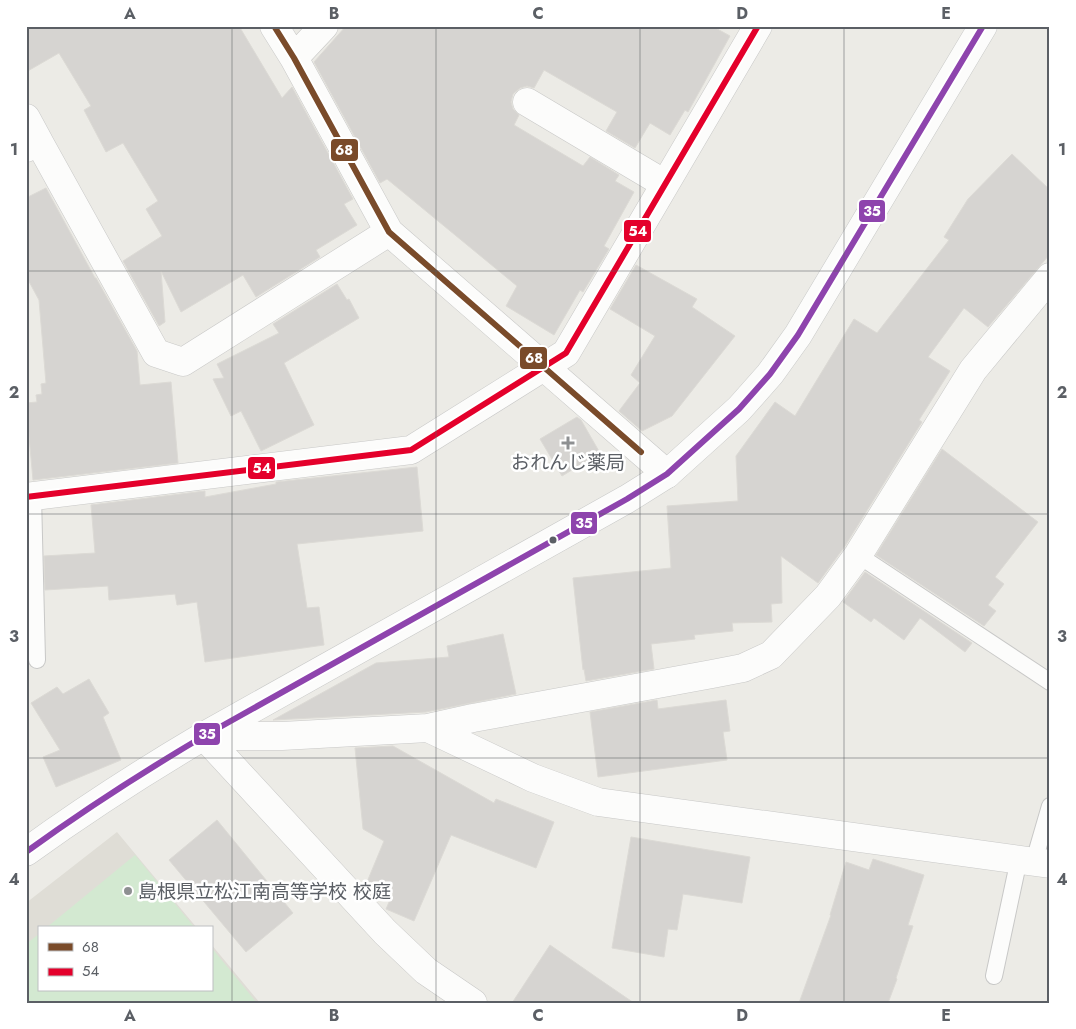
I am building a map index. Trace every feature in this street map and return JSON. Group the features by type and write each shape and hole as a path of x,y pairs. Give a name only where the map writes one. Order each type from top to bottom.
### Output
{"street":[{"path":"274,26 294,58 388,232 667,474"},
{"path":"294,58 324,26"},
{"path":"30,496 411,450 566,353 758,26"},
{"path":"26,852 137,775 619,504 667,474 739,409 770,374 798,335 983,26"},
{"path":"527,102 665,184"},
{"path":"26,118 33,145 156,353 183,362 388,232"},
{"path":"204,736 282,736 428,728 743,668 771,655 828,596 858,555 973,370 1050,277"},
{"path":"428,728 533,778 598,802 1034,861"},
{"path":"204,736 385,932 426,971 473,1003"}],"lane":[{"path":"30,496 37,660"},
{"path":"858,555 1050,682"},
{"path":"994,976 1034,861 1050,806"}],"shaded area":[{"path":"117,832 195,926 38,926 38,992 212,992 212,945 260,1003 26,1003 26,903"}],"green space":[{"name":"島根県立松江南高等学校 校庭","path":"135,855 193,926 48,926"},
{"name":"島根県立松江南高等学校 校庭","path":"38,935 38,992 212,992 212,948 257,1003 26,1003 26,944"}],"building":[{"path":"26,26 239,26 282,98 292,87 353,199 344,204 357,225 316,250 320,257 256,297 243,275 181,312 161,271 165,322 159,326 123,261 162,236 146,209 158,201 123,143 106,152 84,110 91,106 59,53 26,72"},
{"path":"346,26 712,26 730,36 688,112 685,110 670,135 650,123 635,148 606,131 617,112 544,70 534,88 527,86 520,88 513,94 511,102 513,109 519,115 514,125 583,166 590,157 619,175 615,181 634,192 604,246 609,249 583,292 580,290 554,335 506,306 517,286 387,179 380,183 314,62"},
{"path":"1012,154 1050,190 1050,254 988,327 964,308 928,357 950,371 919,420 922,422 845,546 818,583 781,556 782,603 771,604 772,622 732,623 733,631 694,635 695,639 651,644 654,669 586,681 583,670 573,578 671,568 667,506 738,501 736,456 775,402 795,416 854,319 877,333 949,240 944,237 968,199"},
{"path":"46,188 137,351 140,385 171,382 178,463 33,480 26,403 37,402 36,395 42,394 41,384 46,383 39,300 26,276 26,198"},
{"path":"636,265 697,299 692,307 735,336 672,416 642,431 619,411 640,383 631,375 655,336 610,309"},
{"path":"337,284 347,300 349,299 359,318 284,363 314,425 261,451 241,411 231,416 213,379 224,378 217,364 279,333 273,324"},
{"name":"おれんじ薬局","path":"577,417 581,420 600,453 562,476 540,439"},
{"path":"942,449 1038,522 995,577 1004,584 988,605 996,611 984,626 876,555"},
{"path":"417,467 423,531 297,544 307,608 319,607 324,645 205,662 197,602 177,605 175,594 109,600 108,586 45,590 44,556 95,553 91,505 205,491 205,497 276,484 276,482"},
{"path":"865,572 972,643 965,652 920,618 904,640 874,618 871,622 843,602"},
{"path":"503,634 516,694 426,712 273,720 376,663 449,657 447,646"},
{"path":"89,679 109,713 103,717 121,760 56,787 43,757 60,750 31,703 57,687 63,694"},
{"path":"657,700 658,709 726,700 730,731 723,732 727,760 598,777 590,712"},
{"path":"393,746 494,803 496,799 554,822 536,868 451,835 414,921 386,909 393,893 367,882 384,841 363,829 355,748"},
{"path":"217,820 293,913 246,952 169,860"},
{"path":"631,837 750,857 742,903 683,894 677,930 668,929 664,957 612,948"},
{"path":"873,859 924,875 908,925 913,926 888,1003 799,1003 831,915 846,862 869,870"},
{"path":"550,945 596,977 634,1003 512,1003"}],"transit line":[{"name":"68","path":"274,26 294,58 389,232 641,452"},
{"name":"54","path":"26,497 411,450 566,353 758,26"},
{"name":"35","path":"26,852 114,792 204,736 627,499 667,474 739,409 770,374 798,335 983,26"}],"place":[{"name":"おれんじ薬局","path":"568,443"},
{"name":"島根県立松江南高等学校 校庭","path":"128,891"}]}
